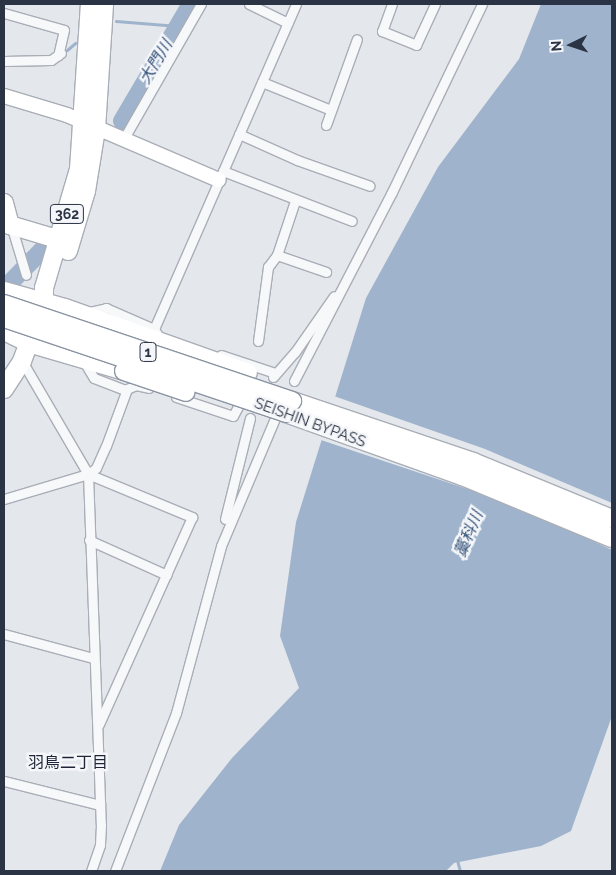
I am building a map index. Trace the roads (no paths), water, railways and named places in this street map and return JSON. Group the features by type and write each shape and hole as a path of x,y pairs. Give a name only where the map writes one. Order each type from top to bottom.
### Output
{"highway":[{"name":"362","path":"44,303 44,288 60,240 90,126 90,4"},
{"name":"362","path":"4,389 22,361 44,303 54,291 76,228 86,191 90,126 104,4"},
{"path":"4,203 10,225"},
{"name":"362","path":"10,225 60,240"},
{"name":"1","path":"4,291 82,314 297,392 413,441"},
{"name":"SEISHIN BYPASS","path":"4,304 413,441 611,518"},
{"name":"SEISHIN BYPASS","path":"4,318 462,476 612,539"},
{"name":"1","path":"4,331 29,343 124,371 264,418 403,456"}],"street":[{"path":"124,140 201,4"},
{"path":"249,4 288,23"},
{"path":"154,329 296,4"},
{"path":"392,4 382,31 416,44 435,4"},
{"path":"294,381 348,278 482,4"},
{"path":"4,14 64,30 61,54 51,60 4,61"},
{"path":"326,125 357,39"},
{"path":"262,82 331,110"},
{"path":"4,96 50,109 124,140 221,176 352,221"},
{"path":"239,134 297,160 370,186"},
{"path":"258,341 268,267 277,254 295,201"},
{"path":"10,225 26,276"},
{"path":"277,254 326,272"},
{"path":"82,314 106,308 154,329 156,334 256,366 274,375 295,352 348,278"},
{"path":"83,360 94,378 126,390"},
{"path":"22,361 88,474 93,658 98,727 100,805 100,845 91,871"},
{"path":"4,499 88,474 96,468 126,390 130,386 141,386 233,416 256,366"},
{"path":"115,871 176,713 221,546 250,418"},
{"path":"221,546 276,418"},
{"path":"88,474 192,517 98,727"},
{"path":"90,540 167,575"},
{"path":"4,634 93,658"},
{"path":"4,781 100,805"}],"water":[{"name":"藁科川","path":"541,4 612,4 612,716 571,831 541,846 454,863 446,871 160,871 179,825 232,758 299,688 280,636 296,522 366,298 438,167 519,59"}],"waterway":[{"name":"大門川","path":"122,121 191,4"},
{"path":"116,21 178,26"},
{"path":"67,50 75,43"},
{"name":"大門川","path":"6,287 44,248"},
{"path":"457,860 460,871"}],"district":[{"name":"羽鳥二丁目","path":"68,763"}]}
